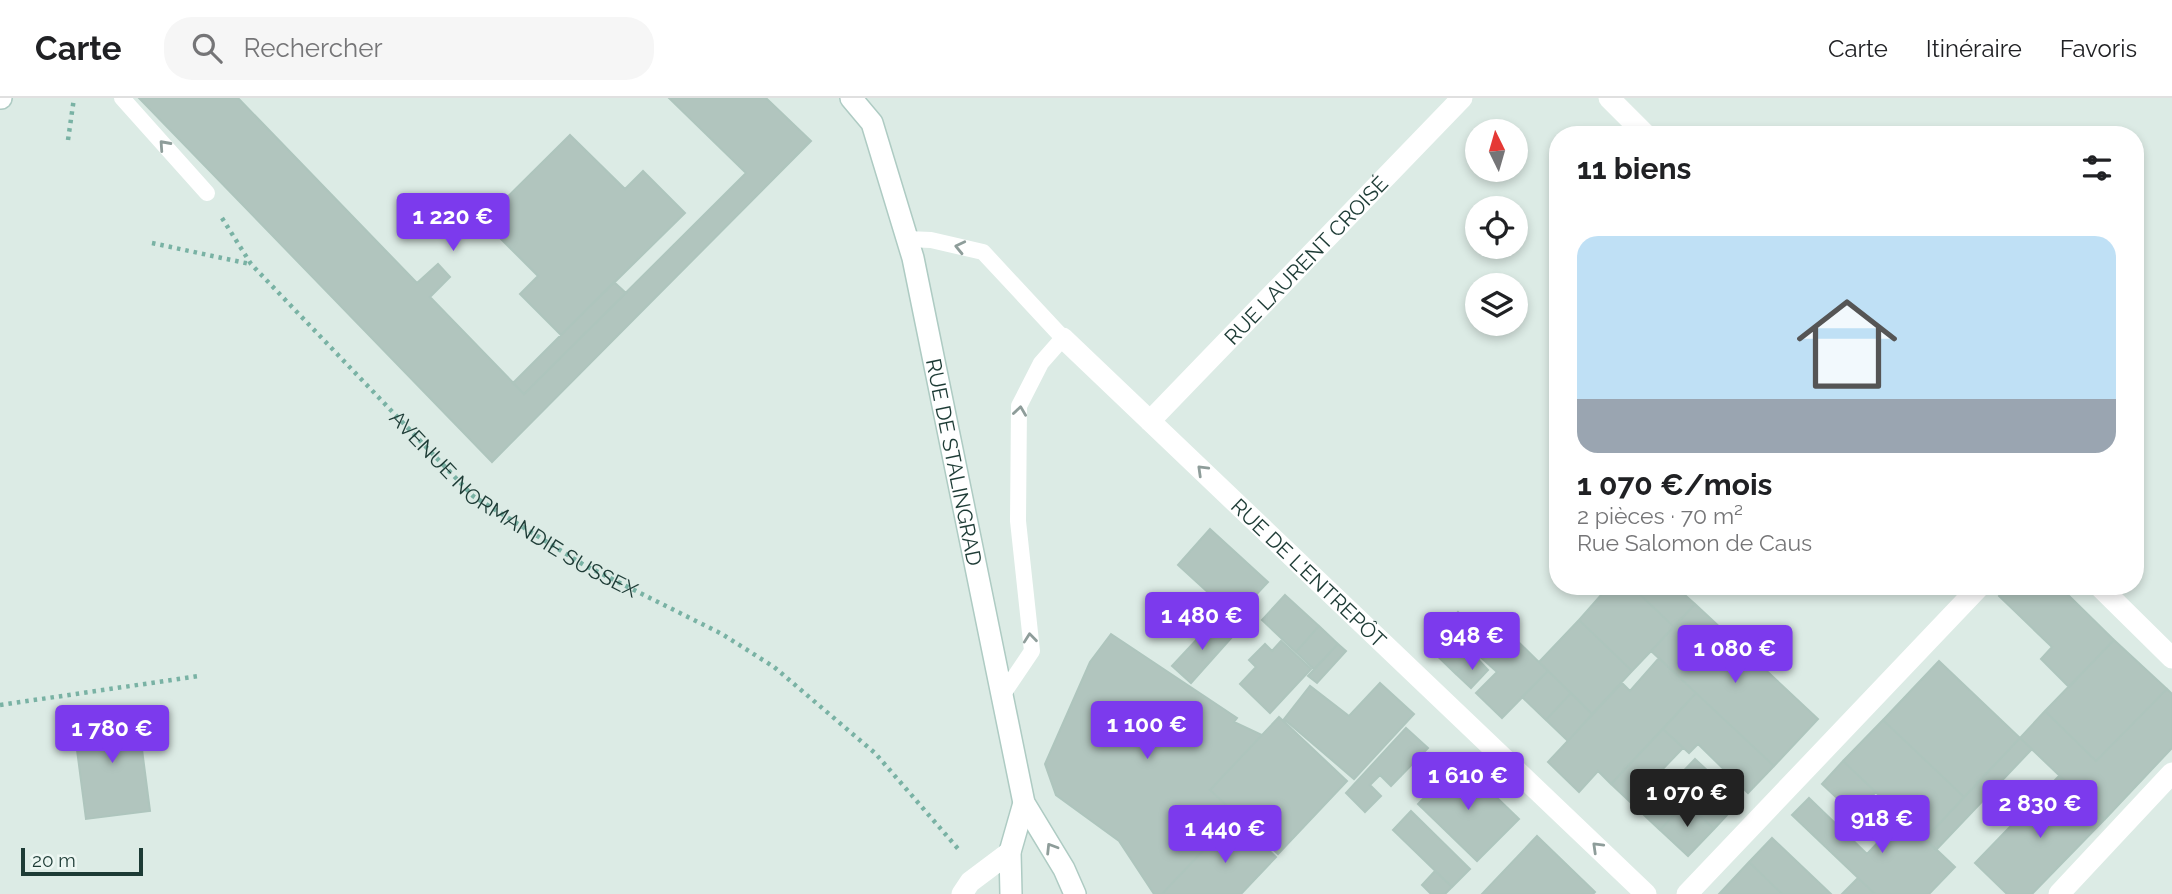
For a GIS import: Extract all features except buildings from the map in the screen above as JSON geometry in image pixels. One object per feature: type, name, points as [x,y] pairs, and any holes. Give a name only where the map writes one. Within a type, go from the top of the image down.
[{"type":"street","name":"RUE DE STALINGRAD","points":[[851,98],[872,122],[907,239],[1024,803]]},
{"type":"street","name":"RUE LAURENT CROISÉ","points":[[1150,421],[1462,98]]},
{"type":"street","points":[[1609,98],[1637,126]]},
{"type":"street","name":"RUE DE L'ENTREPÔT","points":[[1063,338],[1646,894]]},
{"type":"street","points":[[1687,894],[1971,595]]},
{"type":"street","points":[[2108,595],[2172,658]]},
{"type":"street","points":[[2059,894],[2172,773]]},
{"type":"street","points":[[1011,894],[1010,852],[1024,803]]},
{"type":"street","points":[[1024,803],[1064,869],[1075,894]]},
{"type":"street","points":[[962,894],[970,883],[1010,852]]},
{"type":"lane","points":[[122,98],[207,193]]},
{"type":"lane","points":[[907,239],[931,240],[983,252],[1063,338],[1041,363],[1018,406],[1018,522],[1032,651],[1001,696]]},
{"type":"path","points":[[68,140],[74,98]]},
{"type":"path","name":"AVENUE NORMANDIE SUSSEX","points":[[207,193],[251,264],[473,496],[584,565],[722,634],[774,667],[875,753],[959,849]]},
{"type":"path","points":[[152,243],[251,264]]},
{"type":"path","points":[[0,705],[199,677]]}]
